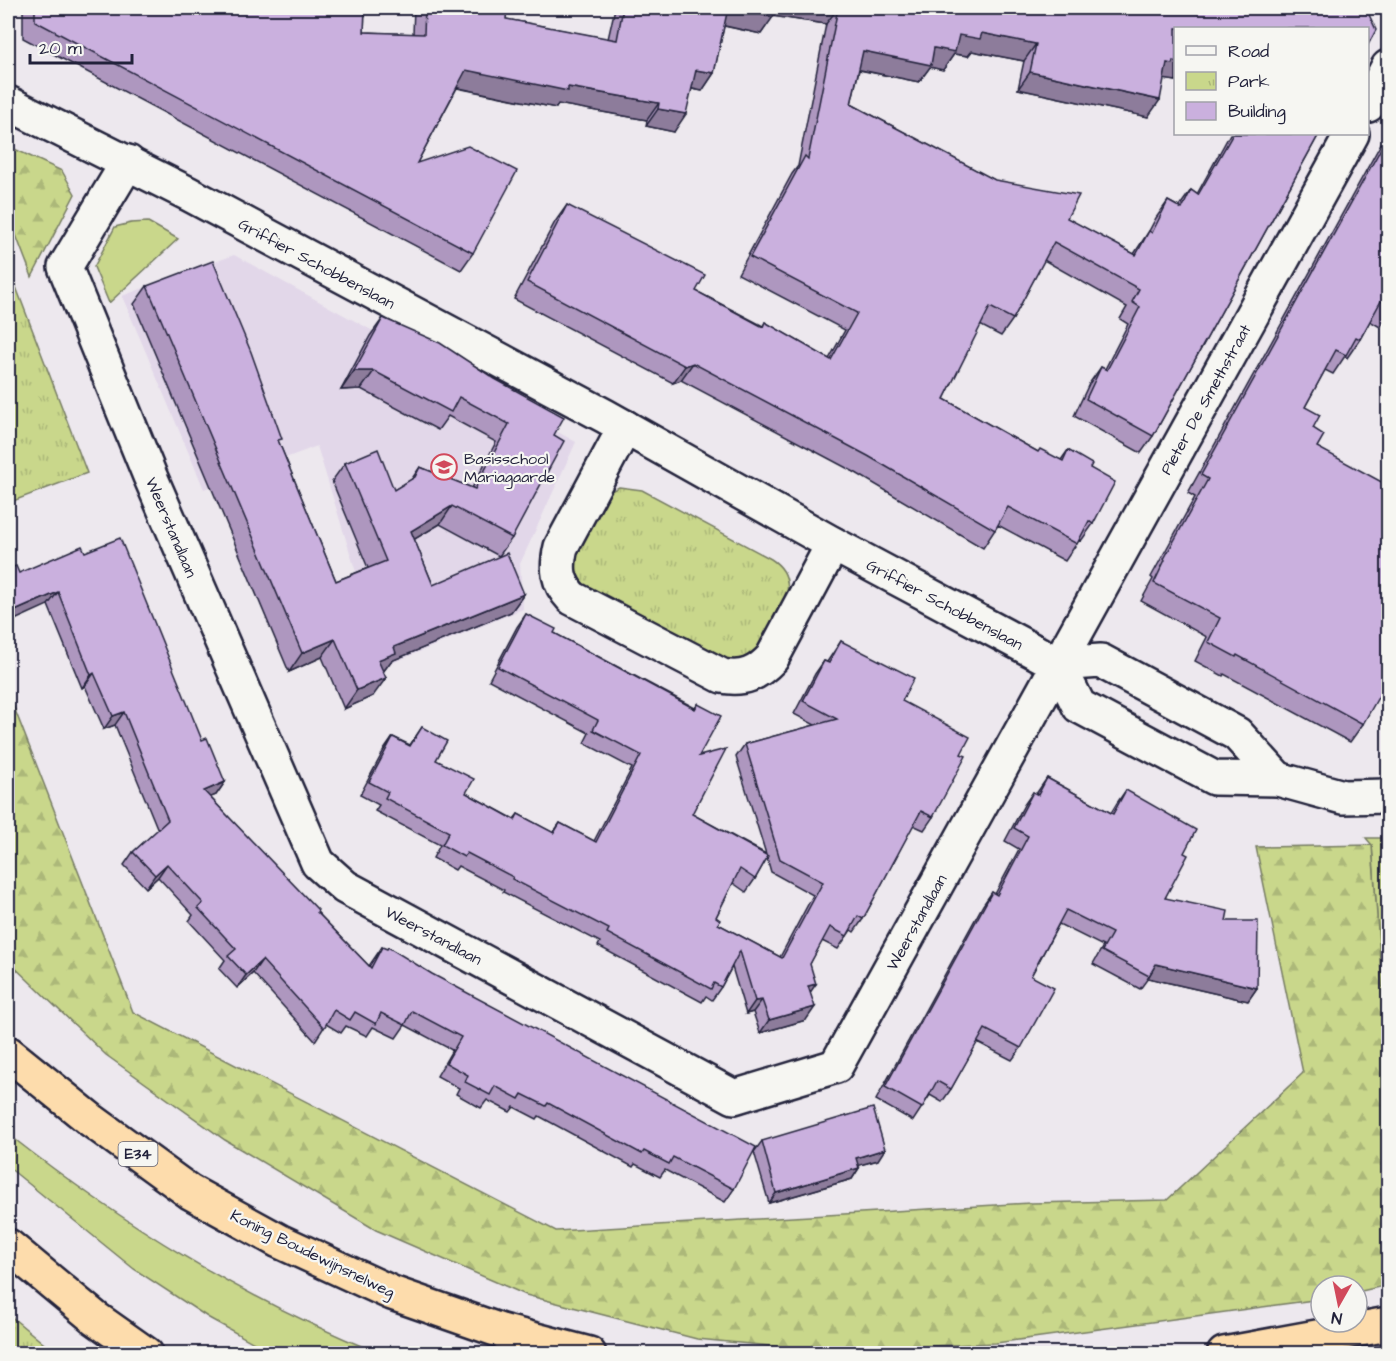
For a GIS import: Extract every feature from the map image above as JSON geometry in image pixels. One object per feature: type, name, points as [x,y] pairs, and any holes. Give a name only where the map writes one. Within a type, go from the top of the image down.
[{"type":"highway","name":"Koning Boudewijnsnelweg","points":[[8,1053],[91,1120],[190,1192],[279,1241],[392,1293],[501,1331],[589,1353]]},
{"type":"highway","points":[[8,1246],[95,1318],[146,1353]]},
{"type":"highway","points":[[1224,1353],[1389,1324]]},
{"type":"street","points":[[1369,103],[1389,67]]},
{"type":"street","name":"Griffier Schobbenslaan","points":[[8,103],[128,162],[625,427],[833,543],[1058,664]]},
{"type":"street","name":"Pieter De Smethstraat","points":[[1058,664],[1351,135]]},
{"type":"street","name":"Weerstandlaan","points":[[128,162],[65,267],[150,476],[318,863],[345,887],[734,1097],[836,1066],[1058,664]]},
{"type":"street","points":[[625,427],[561,547],[557,562],[558,576],[562,587],[572,598],[722,676],[737,679],[762,669],[772,658],[833,543]]},
{"type":"street","points":[[1278,779],[1237,734],[1101,662],[1058,664],[1078,706],[1214,778],[1278,779],[1343,797],[1389,796]]},
{"type":"shaded area","name":"Basisschool Mariagaarde","points":[[234,255],[576,442],[520,564],[523,609],[385,666],[317,446],[204,489],[122,296]]},
{"type":"green space","points":[[8,146],[62,171],[75,194],[32,277],[8,214]]},
{"type":"green space","points":[[148,222],[178,239],[109,303],[94,267],[115,227]]},
{"type":"green space","points":[[8,266],[87,473],[8,503]]},
{"type":"green space","points":[[619,487],[642,490],[771,559],[782,569],[787,581],[787,593],[783,606],[777,620],[754,656],[730,663],[586,587],[574,573],[575,548],[607,493]]},
{"type":"green space","points":[[8,692],[133,1012],[556,1231],[1031,1203],[1167,1200],[1303,1073],[1256,847],[1372,845],[1382,987],[1388,987],[1388,1285],[1369,1289],[1369,1274],[1309,1274],[1309,1301],[996,1343],[822,1351],[697,1339],[526,1295],[376,1230],[225,1140],[106,1055],[8,961]]},
{"type":"green space","points":[[1366,838],[1388,838],[1388,987],[1382,987],[1372,845]]},
{"type":"green space","points":[[8,1134],[95,1198],[185,1257],[279,1308],[378,1353],[272,1353],[209,1318],[134,1269],[8,1167]]},
{"type":"green space","points":[[8,1314],[55,1353],[8,1353]]},
{"type":"building","points":[[35,8],[365,8],[364,32],[424,34],[425,8],[507,8],[506,19],[617,40],[623,8],[728,8],[714,73],[696,70],[686,114],[658,109],[659,103],[568,87],[568,91],[466,70],[417,163],[468,146],[517,171],[473,253],[35,21]]},
{"type":"building","points":[[732,8],[775,8],[773,17]]},
{"type":"building","points":[[838,8],[1366,8],[1376,30],[1369,43],[1369,27],[1174,27],[1174,61],[1172,64],[1167,63],[1160,100],[1030,72],[1036,44],[982,33],[980,39],[959,35],[955,52],[934,48],[931,65],[863,51],[851,104],[995,180],[1079,195],[1067,218],[1136,255],[1149,231],[1152,233],[1168,201],[1182,209],[1191,190],[1198,195],[1232,135],[1318,135],[1153,436],[1086,399],[1101,367],[1107,370],[1140,307],[1132,302],[1139,289],[1054,242],[1013,319],[990,307],[944,399],[1038,452],[1040,449],[1063,461],[1068,450],[1092,464],[1090,468],[1115,482],[1093,524],[1089,521],[1077,544],[1008,507],[995,530],[868,456],[693,363],[685,366],[527,282],[567,205],[705,275],[696,291],[763,327],[765,322],[831,360],[857,313],[750,257],[805,156],[808,159]]},
{"type":"building","points":[[1389,134],[1389,306],[1381,301],[1360,339],[1356,337],[1346,355],[1336,350],[1305,407],[1320,415],[1313,428],[1324,435],[1317,447],[1389,486],[1389,678],[1363,724],[1237,655],[1236,657],[1208,642],[1220,618],[1154,583],[1164,559],[1208,479],[1201,475]]},
{"type":"building","points":[[213,261],[251,352],[282,439],[278,440],[336,581],[386,561],[345,463],[378,449],[394,490],[415,477],[420,467],[475,489],[509,424],[459,397],[451,412],[374,371],[354,371],[383,318],[440,343],[495,379],[564,417],[554,435],[564,441],[512,538],[452,506],[411,531],[433,585],[507,553],[524,594],[394,647],[396,653],[378,660],[386,678],[357,690],[335,639],[302,653],[147,286]]},
{"type":"building","points":[[120,538],[202,740],[207,738],[225,782],[204,791],[318,910],[317,912],[371,968],[382,947],[387,949],[388,947],[432,974],[756,1147],[734,1189],[673,1157],[669,1164],[644,1151],[642,1154],[548,1103],[546,1106],[522,1094],[519,1099],[495,1086],[490,1095],[465,1082],[468,1075],[446,1063],[461,1037],[412,1011],[405,1025],[381,1013],[376,1024],[355,1012],[350,1020],[334,1010],[324,1028],[262,960],[246,975],[228,956],[236,949],[198,908],[203,903],[167,864],[155,875],[133,852],[168,820],[124,712],[113,716],[94,673],[91,675],[58,592],[8,614],[8,569],[16,566],[19,573],[82,546],[85,552]]},
{"type":"building","points":[[526,614],[556,629],[554,633],[695,709],[698,704],[721,716],[699,756],[726,749],[692,814],[768,856],[755,879],[740,869],[716,917],[720,920],[718,924],[782,958],[823,882],[780,859],[745,744],[837,719],[803,701],[824,661],[829,663],[841,641],[914,678],[902,701],[970,737],[961,754],[966,756],[933,817],[921,811],[863,919],[858,916],[847,936],[830,927],[810,964],[816,984],[808,986],[815,1007],[769,1020],[762,1000],[755,1001],[740,951],[721,987],[714,983],[711,989],[607,933],[609,929],[512,879],[513,877],[467,853],[464,857],[442,845],[449,832],[385,798],[388,792],[369,782],[393,737],[410,746],[422,727],[447,741],[436,760],[474,779],[466,793],[515,820],[518,814],[554,833],[560,823],[596,842],[641,755],[593,730],[598,720],[498,667]]},
{"type":"building","points":[[1047,778],[1113,814],[1126,790],[1196,830],[1184,853],[1188,855],[1165,898],[1228,911],[1226,921],[1258,921],[1257,988],[1156,964],[1149,976],[1102,951],[1112,933],[1066,910],[1031,976],[1054,988],[1021,1048],[985,1029],[951,1089],[937,1081],[922,1108],[885,1087],[992,892],[997,895],[1028,836],[1014,828],[1033,792],[1038,795]]},
{"type":"building","points":[[873,1108],[885,1149],[856,1158],[859,1168],[776,1193],[762,1141]]},
{"type":"place","name":"Basisschool Mariagaarde","points":[[444,467]]}]
